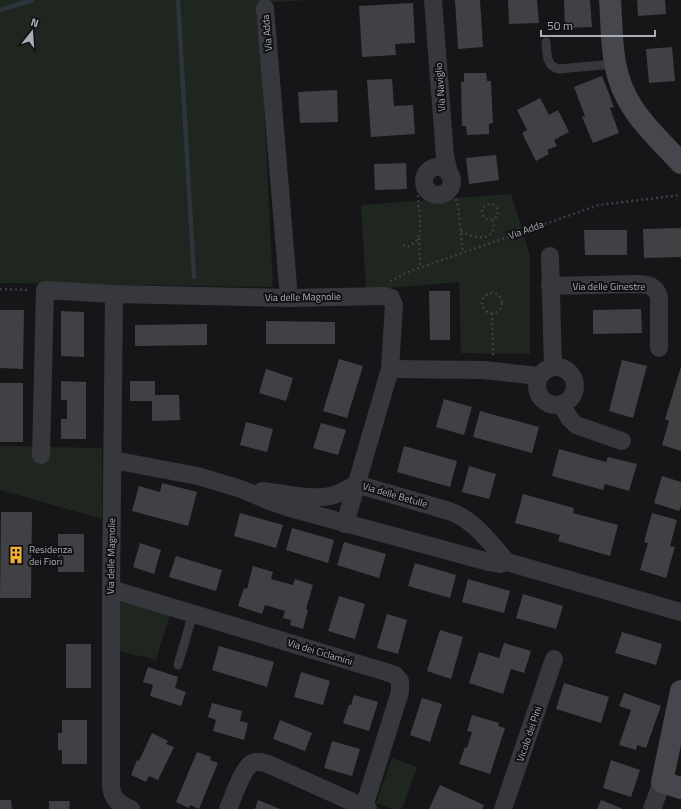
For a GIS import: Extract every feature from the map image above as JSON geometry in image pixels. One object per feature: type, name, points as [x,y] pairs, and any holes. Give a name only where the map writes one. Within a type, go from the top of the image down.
[{"type":"street","name":"Via Naviglio","points":[[433,0],[445,156],[450,179]]},
{"type":"street","points":[[610,0],[615,64],[619,82],[630,103],[652,131],[681,163]]},
{"type":"street","name":"Via Adda","points":[[265,8],[289,298]]},
{"type":"street","points":[[424,182],[426,173],[433,168],[442,168],[450,179]]},
{"type":"street","points":[[390,368],[546,372],[559,367],[565,369],[574,378],[575,391],[567,401],[562,404],[549,403],[540,395],[538,389],[538,382],[546,372],[550,256]]},
{"type":"street","name":"Via delle Ginestre","points":[[550,286],[637,284],[651,286],[657,291],[659,297],[659,348]]},
{"type":"street","points":[[41,454],[44,290]]},
{"type":"street","name":"Via delle Magnolie","points":[[44,290],[114,294],[391,299]]},
{"type":"street","name":"Via delle Magnolie","points":[[114,294],[113,460],[110,589],[111,789],[114,799],[131,809]]},
{"type":"street","points":[[345,524],[390,368],[394,305],[391,299]]},
{"type":"street","points":[[562,404],[570,419],[576,425],[622,441]]},
{"type":"street","name":"Via delle Betulle","points":[[113,460],[182,472],[241,489],[272,502],[345,524],[489,562],[500,564],[508,562],[681,612]]},
{"type":"street","name":"Via delle Betulle","points":[[241,489],[323,497],[334,495],[356,484],[458,514],[472,524],[508,562]]},
{"type":"street","name":"Via dei Ciclamini","points":[[110,589],[386,672],[398,678],[400,681],[400,692],[366,808]]},
{"type":"street","name":"Vicolo dei Pini","points":[[504,809],[554,659]]},
{"type":"street","points":[[652,809],[672,785],[680,701]]},
{"type":"street","points":[[228,809],[246,768],[253,763],[260,762],[268,764],[366,808]]},
{"type":"lane","points":[[546,42],[548,62],[558,69],[615,64]]},
{"type":"lane","points":[[178,665],[193,613]]},
{"type":"path","points":[[450,179],[458,206],[463,253]]},
{"type":"path","points":[[420,268],[418,192],[424,182]]},
{"type":"path","name":"Via Adda","points":[[391,299],[390,281],[420,268],[599,205],[681,194]]},
{"type":"path","points":[[460,231],[474,237],[486,236],[491,233],[494,224],[493,220],[497,216],[497,208],[493,205],[486,205],[482,209],[482,214],[485,219],[493,220]]},
{"type":"path","points":[[403,245],[407,247],[411,246],[419,238]]},
{"type":"path","points":[[0,289],[44,290]]},
{"type":"path","points":[[495,293],[500,297],[502,302],[500,308],[492,313],[486,311],[482,305],[482,302],[483,298],[488,294],[495,293]]},
{"type":"path","points":[[492,313],[493,371]]},
{"type":"shaded area","points":[[0,0],[310,0],[259,3],[273,287],[0,283]]},
{"type":"shaded area","points":[[511,194],[530,255],[530,354],[461,353],[459,282],[366,290],[361,205]]},
{"type":"shaded area","points":[[0,446],[102,448],[102,519],[0,490]]},
{"type":"shaded area","points":[[118,598],[170,614],[156,660],[118,651]]},
{"type":"shaded area","points":[[392,758],[417,767],[402,809],[392,809],[376,803]]},
{"type":"building","points":[[455,0],[480,0],[483,47],[458,49]]},
{"type":"building","points":[[508,0],[537,0],[539,23],[509,24]]},
{"type":"building","points":[[564,0],[590,0],[592,27],[565,28]]},
{"type":"building","points":[[637,0],[665,0],[666,14],[638,16]]},
{"type":"building","points":[[413,3],[415,43],[395,44],[396,55],[362,57],[359,6]]},
{"type":"building","points":[[672,47],[675,81],[649,83],[646,49]]},
{"type":"building","points":[[464,73],[486,73],[487,81],[491,81],[493,123],[489,124],[489,134],[467,135],[466,126],[462,126],[461,82],[464,82]]},
{"type":"building","points":[[602,76],[614,107],[610,108],[619,133],[593,143],[582,117],[585,116],[574,87]]},
{"type":"building","points":[[392,79],[394,106],[413,105],[415,134],[371,137],[367,80]]},
{"type":"building","points":[[337,90],[338,122],[300,123],[298,92]]},
{"type":"building","points":[[540,98],[549,115],[558,110],[569,132],[554,140],[557,146],[547,150],[549,154],[536,161],[522,133],[527,130],[517,110]]},
{"type":"building","points":[[496,155],[499,180],[469,184],[466,158]]},
{"type":"building","points":[[406,163],[407,189],[375,190],[374,164]]},
{"type":"building","points":[[681,228],[681,257],[644,258],[643,229]]},
{"type":"building","points":[[584,230],[627,230],[627,255],[585,255]]},
{"type":"building","points":[[429,291],[450,291],[450,340],[430,340]]},
{"type":"building","points":[[641,309],[642,333],[593,334],[593,310]]},
{"type":"building","points":[[0,310],[24,310],[23,369],[0,368]]},
{"type":"building","points":[[61,311],[84,312],[84,357],[61,356]]},
{"type":"building","points":[[266,321],[335,322],[335,344],[266,344]]},
{"type":"building","points":[[207,324],[207,345],[135,346],[135,325]]},
{"type":"building","points":[[339,359],[363,366],[347,418],[323,411]]},
{"type":"building","points":[[622,360],[647,366],[633,418],[609,411]]},
{"type":"building","points":[[681,367],[681,451],[662,445],[669,421],[665,419]]},
{"type":"building","points":[[266,369],[293,378],[286,401],[259,393]]},
{"type":"building","points":[[61,381],[86,382],[86,439],[61,439],[61,419],[67,419],[67,400],[61,400]]},
{"type":"building","points":[[130,381],[155,381],[155,395],[179,395],[180,420],[152,421],[152,401],[130,401]]},
{"type":"building","points":[[0,383],[23,383],[23,442],[0,442]]},
{"type":"building","points":[[444,399],[472,407],[464,435],[436,427]]},
{"type":"building","points":[[480,411],[539,427],[532,453],[473,437]]},
{"type":"building","points":[[246,422],[273,429],[267,452],[240,445]]},
{"type":"building","points":[[321,423],[346,430],[338,455],[313,448]]},
{"type":"building","points":[[404,446],[457,461],[450,487],[397,472]]},
{"type":"building","points":[[559,449],[606,462],[608,457],[637,464],[629,491],[605,484],[603,490],[552,476]]},
{"type":"building","points":[[469,466],[496,474],[489,499],[462,492]]},
{"type":"building","points":[[662,476],[681,482],[681,506],[679,511],[654,503]]},
{"type":"building","points":[[162,483],[197,492],[188,526],[132,511],[139,486],[160,492]]},
{"type":"building","points":[[523,494],[574,508],[573,513],[618,525],[610,556],[558,541],[560,535],[515,523]]},
{"type":"building","name":"Residenza dei Fiori","points":[[1,512],[32,512],[31,598],[0,598]]},
{"type":"building","points":[[240,513],[283,525],[276,548],[234,536]]},
{"type":"building","points":[[652,513],[677,520],[670,546],[675,547],[666,578],[640,570],[648,543],[644,542]]},
{"type":"building","points":[[292,528],[334,540],[328,563],[286,550]]},
{"type":"building","points":[[58,534],[84,534],[84,572],[58,572]]},
{"type":"building","points":[[344,542],[386,554],[379,578],[337,565]]},
{"type":"building","points":[[140,543],[161,550],[154,574],[133,567]]},
{"type":"building","points":[[176,556],[222,570],[216,591],[169,577]]},
{"type":"building","points":[[415,563],[456,575],[450,598],[408,586]]},
{"type":"building","points":[[253,566],[273,572],[271,579],[293,585],[295,579],[313,585],[306,609],[308,610],[303,629],[290,625],[291,620],[283,618],[285,611],[265,605],[262,614],[238,606],[244,588],[247,589]]},
{"type":"building","points":[[468,579],[510,591],[504,613],[462,602]]},
{"type":"building","points":[[523,594],[563,606],[556,629],[516,618]]},
{"type":"building","points":[[339,596],[365,604],[355,639],[328,631]]},
{"type":"building","points":[[387,614],[407,620],[398,654],[377,648]]},
{"type":"building","points":[[440,630],[463,637],[451,679],[427,671]]},
{"type":"building","points":[[622,632],[662,644],[656,665],[615,653]]},
{"type":"building","points":[[504,643],[531,651],[524,673],[511,669],[503,694],[469,683],[479,652],[499,658]]},
{"type":"building","points":[[66,644],[91,644],[91,688],[66,688]]},
{"type":"building","points":[[219,646],[274,662],[267,687],[212,670]]},
{"type":"building","points":[[148,667],[178,677],[175,688],[186,692],[181,706],[150,696],[153,685],[143,682]]},
{"type":"building","points":[[301,672],[330,681],[323,705],[294,697]]},
{"type":"building","points":[[564,683],[609,697],[601,723],[556,709]]},
{"type":"building","points":[[624,693],[661,706],[646,748],[637,745],[636,750],[619,745],[631,710],[619,706]]},
{"type":"building","points":[[354,695],[378,702],[369,731],[343,723]]},
{"type":"building","points":[[422,698],[442,704],[430,742],[410,735]]},
{"type":"building","points":[[212,703],[242,711],[240,721],[248,723],[244,740],[213,731],[216,720],[208,717]]},
{"type":"building","points":[[472,715],[499,723],[498,726],[505,728],[490,774],[459,764],[465,747],[467,748],[472,732],[467,731]]},
{"type":"building","points":[[62,720],[87,720],[87,764],[62,764],[62,750],[58,750],[58,733],[62,733]]},
{"type":"building","points":[[280,720],[312,733],[305,751],[273,739]]},
{"type":"building","points":[[152,733],[168,741],[166,744],[174,747],[158,780],[149,776],[146,782],[131,775],[137,760],[139,761]]},
{"type":"building","points":[[332,741],[360,749],[352,776],[324,768]]},
{"type":"building","points":[[197,752],[211,757],[210,760],[218,763],[199,809],[190,805],[189,808],[176,802]]},
{"type":"building","points":[[611,760],[640,770],[631,797],[603,788]]},
{"type":"building","points":[[440,785],[484,805],[482,809],[429,809]]},
{"type":"building","points":[[0,800],[11,800],[12,809],[0,809]]},
{"type":"building","points":[[258,800],[280,809],[255,809]]},
{"type":"building","points":[[601,800],[623,809],[597,809]]},
{"type":"building","points":[[49,801],[70,801],[69,809],[49,809]]},
{"type":"waterway","points":[[0,10],[32,0]]},
{"type":"waterway","points":[[178,0],[194,277]]},
{"type":"place","name":"Residenza dei Fiori","points":[[16,555]]}]
